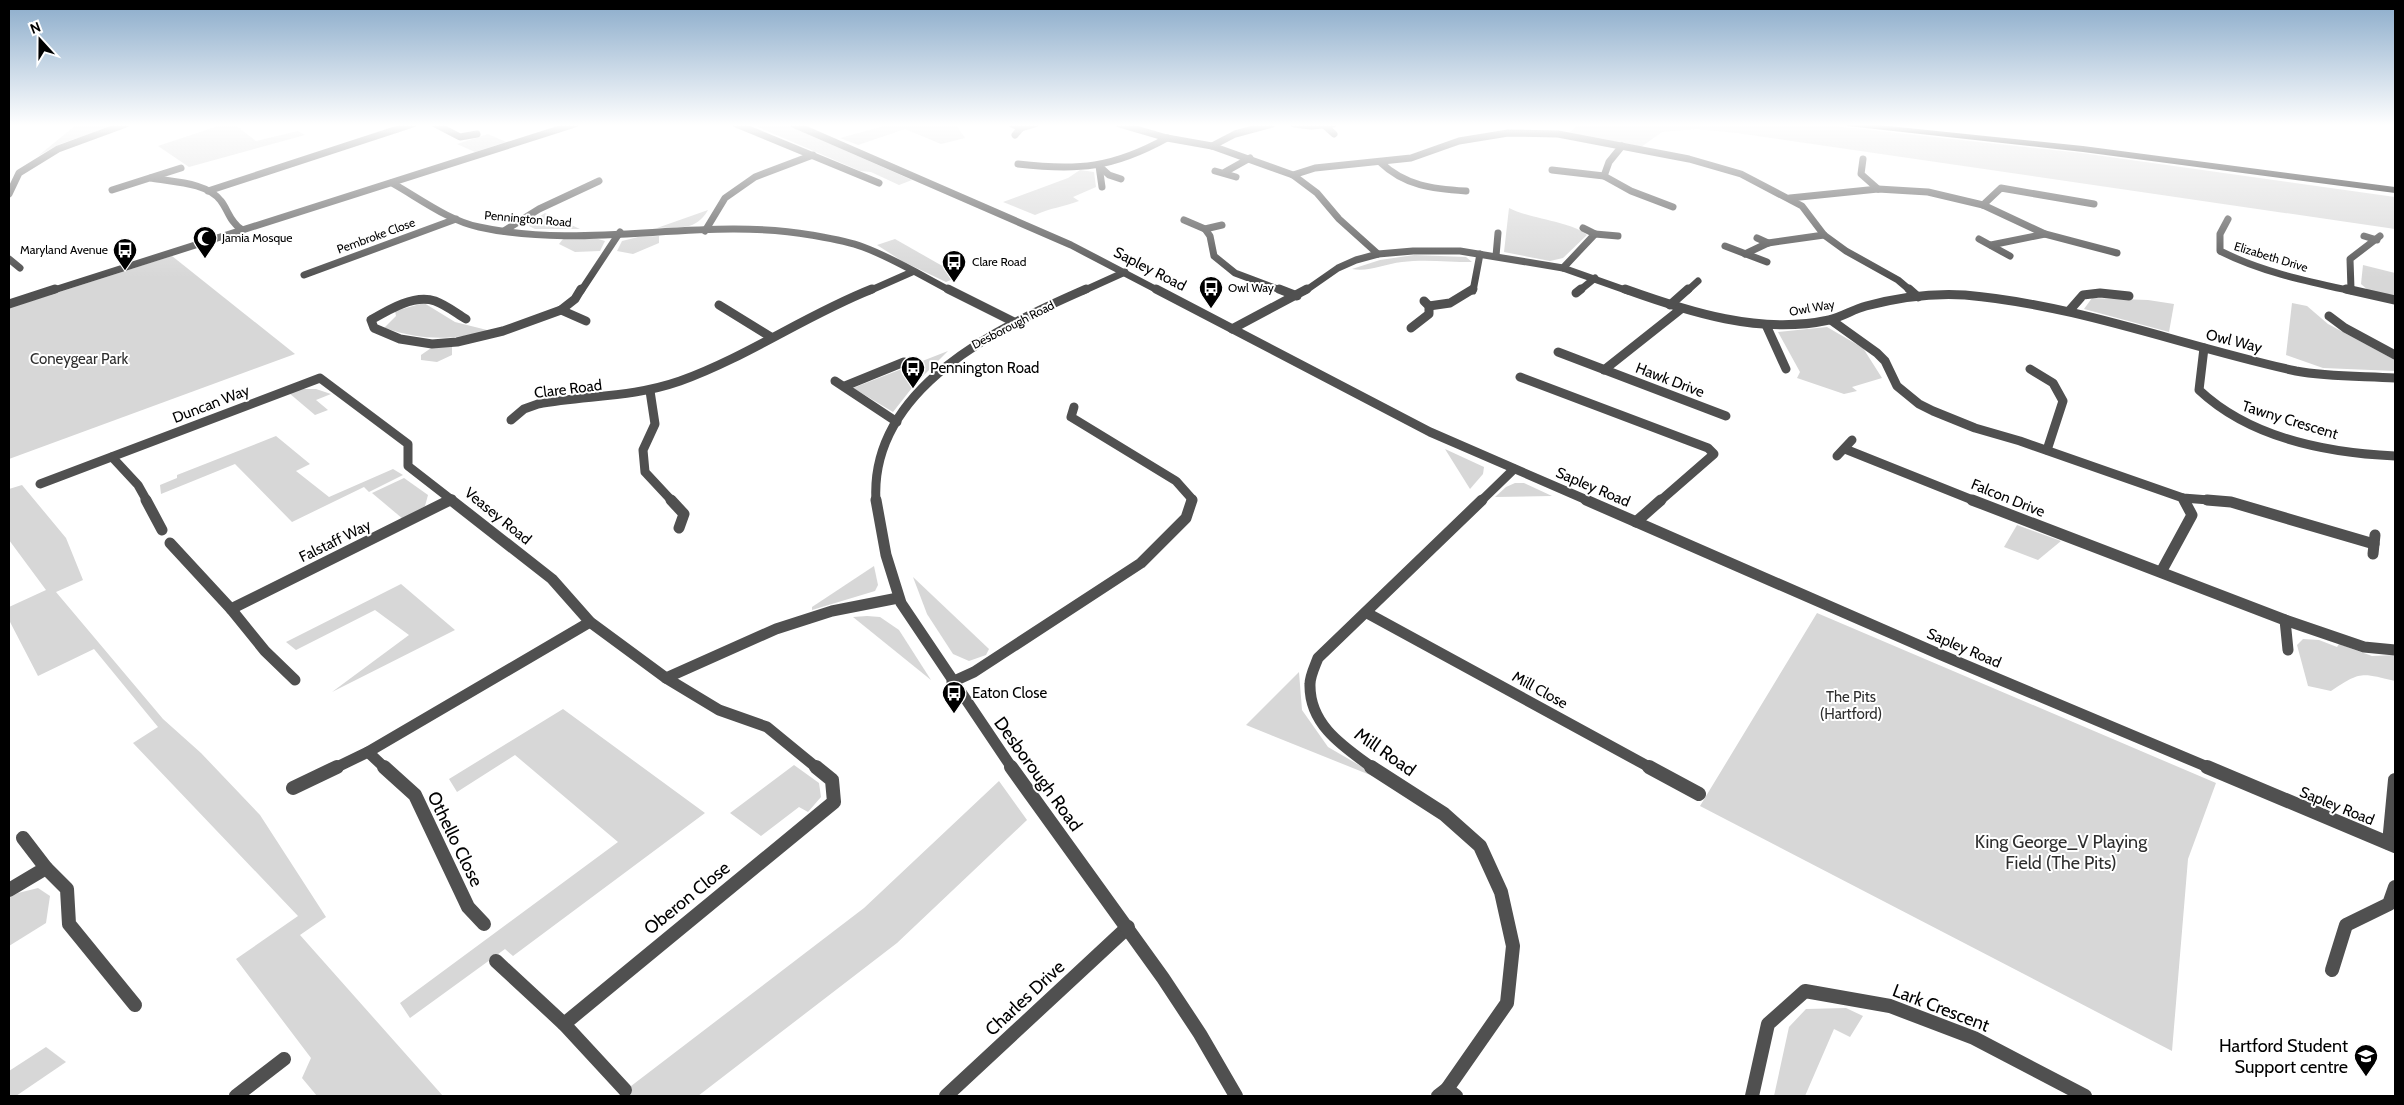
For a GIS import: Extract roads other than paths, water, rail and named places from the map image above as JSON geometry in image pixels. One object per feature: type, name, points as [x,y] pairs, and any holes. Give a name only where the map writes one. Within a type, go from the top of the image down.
[{"type":"highway","points":[[2284,176],[2393,190]]},
{"type":"street","points":[[9,194],[17,176]]},
{"type":"street","points":[[112,190],[158,176]]},
{"type":"street","points":[[208,191],[255,176]]},
{"type":"street","points":[[9,304],[241,229],[415,176]]},
{"type":"street","points":[[705,231],[725,198],[759,176]]},
{"type":"street","points":[[861,176],[879,183]]},
{"type":"street","name":"Sapley Road","points":[[912,176],[1060,240],[1422,428],[1948,658],[2392,845]]},
{"type":"street","points":[[1100,176],[1102,188]]},
{"type":"street","points":[[1111,176],[1121,178]]},
{"type":"street","points":[[1294,176],[1317,193],[1339,219],[1378,254]]},
{"type":"street","points":[[1394,176],[1406,182],[1449,193],[1466,191]]},
{"type":"street","points":[[1595,176],[1604,176],[1631,191],[1673,207]]},
{"type":"street","points":[[1742,176],[1766,185],[1802,206],[1824,235],[1846,251],[1898,280],[1918,297]]},
{"type":"street","points":[[1863,176],[1878,189]]},
{"type":"street","points":[[151,178],[208,191],[219,198],[234,225],[241,229]]},
{"type":"street","points":[[504,231],[539,209],[599,181]]},
{"type":"street","name":"Pennington Road","points":[[392,183],[456,219],[478,227],[504,231],[564,235],[705,231],[810,235],[863,247],[1014,322]]},
{"type":"street","points":[[1983,205],[2001,184],[2094,206],[2094,195]]},
{"type":"street","points":[[1790,198],[1878,189],[1928,192],[1983,205],[2045,234],[2117,254]]},
{"type":"street","name":"Pembroke Close","points":[[304,275],[456,219]]},
{"type":"street","name":"Elizabeth Drive","points":[[2228,219],[2220,234],[2220,251],[2232,259],[2277,272],[2395,300]]},
{"type":"street","points":[[1184,220],[1205,229],[1210,236],[1214,256],[1235,273],[1297,296]]},
{"type":"street","points":[[1205,229],[1222,224]]},
{"type":"street","points":[[1583,228],[1595,234],[1618,236]]},
{"type":"street","points":[[466,319],[432,300],[420,299],[371,320],[374,328],[400,339],[432,344],[457,342],[503,331],[561,310],[575,299],[620,232]]},
{"type":"street","points":[[1496,256],[1498,233]]},
{"type":"street","points":[[1563,268],[1595,234]]},
{"type":"street","points":[[1991,245],[2045,234]]},
{"type":"street","points":[[1745,254],[1768,243],[1824,235]]},
{"type":"street","points":[[2351,289],[2350,258],[2378,238],[2364,236]]},
{"type":"street","points":[[1757,238],[1768,243]]},
{"type":"street","points":[[1979,239],[2010,256]]},
{"type":"street","points":[[2097,247],[2102,240]]},
{"type":"street","points":[[1725,246],[1767,262]]},
{"type":"street","name":"Owl Way","points":[[1232,329],[1297,296],[1338,268],[1378,254],[1413,250],[1480,254],[1563,268],[1681,309],[1718,318],[1766,325],[1794,325],[1831,320],[1864,306],[1918,297],[1962,296],[2021,302],[2069,311],[2204,348],[2298,371],[2395,378]]},
{"type":"street","points":[[1411,328],[1429,314],[1427,303],[1450,303],[1473,291],[1480,254]]},
{"type":"street","points":[[9,259],[20,268]]},
{"type":"street","name":"Clare Road","points":[[512,420],[524,409],[557,402],[606,398],[650,391],[711,370],[771,337],[855,296],[895,281],[912,272]]},
{"type":"street","name":"Desborough Road","points":[[1124,272],[1014,322],[976,343],[952,359],[929,381],[897,422],[883,451],[876,478],[881,534],[898,598],[952,682],[1026,789],[1128,927],[1189,1015],[1236,1096]]},
{"type":"street","points":[[1576,293],[1595,278]]},
{"type":"street","points":[[1670,305],[1698,281]]},
{"type":"street","points":[[2069,311],[2083,295],[2100,293],[2129,296]]},
{"type":"street","points":[[719,305],[771,337]]},
{"type":"street","name":"Hawk Drive","points":[[1604,370],[1681,309]]},
{"type":"street","points":[[561,310],[586,320]]},
{"type":"street","points":[[2329,316],[2395,356]]},
{"type":"street","points":[[1831,320],[1877,353],[1885,361],[1898,386],[1919,404],[1975,428],[2047,450],[2183,498],[2231,502],[2374,544]]},
{"type":"street","points":[[1766,325],[1786,369]]},
{"type":"street","name":"Tawny Crescent","points":[[2204,348],[2199,390],[2208,401],[2226,414],[2258,427],[2312,444],[2367,456],[2395,456]]},
{"type":"street","name":"Hawk Drive","points":[[1558,352],[1726,416]]},
{"type":"street","points":[[845,386],[904,362]]},
{"type":"street","points":[[2030,369],[2053,383],[2063,401],[2047,450]]},
{"type":"street","points":[[1520,377],[1708,448],[1714,454],[1636,522]]},
{"type":"street","name":"Duncan Way","points":[[40,484],[320,378]]},
{"type":"street","name":"Veasey Road","points":[[320,378],[408,444],[408,466],[552,579],[590,622],[666,678],[719,710],[767,727],[832,780],[834,802]]},
{"type":"street","points":[[835,381],[897,422]]},
{"type":"street","points":[[650,391],[655,424],[643,450],[644,472],[684,514],[679,528]]},
{"type":"street","points":[[952,682],[974,672],[1141,563],[1186,518],[1192,499],[1176,482],[1071,418],[1074,407]]},
{"type":"street","name":"Falcon Drive","points":[[1852,440],[1841,453],[2284,620],[2364,647],[2395,650]]},
{"type":"street","points":[[112,457],[138,485],[162,530]]},
{"type":"street","name":"Mill Road","points":[[1447,1094],[1507,1004],[1513,946],[1501,892],[1480,846],[1444,814],[1337,742],[1322,726],[1313,706],[1310,683],[1318,658],[1367,613],[1514,469]]},
{"type":"street","points":[[2160,572],[2192,516],[2183,498]]},
{"type":"street","name":"Falstaff Way","points":[[231,609],[452,499]]},
{"type":"street","points":[[170,543],[231,609],[265,651],[295,680]]},
{"type":"street","points":[[666,678],[776,629],[832,611],[898,598]]},
{"type":"street","name":"Mill Close","points":[[1367,613],[1698,794]]},
{"type":"street","points":[[2284,620],[2288,650]]},
{"type":"street","points":[[293,788],[368,752],[590,622]]},
{"type":"street","name":"Othello Close","points":[[368,752],[415,795],[468,907],[484,924]]},
{"type":"street","points":[[2392,845],[2395,780]]},
{"type":"street","name":"Oberon Close","points":[[564,1024],[834,802]]},
{"type":"street","points":[[23,838],[46,868],[67,890],[69,924],[135,1005]]},
{"type":"street","points":[[9,890],[46,868]]},
{"type":"street","points":[[2332,970],[2346,925],[2389,904],[2395,887]]},
{"type":"street","name":"Charles Drive","points":[[946,1096],[1128,927]]},
{"type":"street","points":[[496,961],[564,1024],[624,1090]]},
{"type":"street","name":"Lark Crescent","points":[[1752,1096],[1768,1024],[1805,991],[1898,1009],[1974,1038],[2086,1096]]},
{"type":"street","points":[[236,1096],[284,1059]]},
{"type":"place","name":"Jamia Mosque","points":[[205,259]]},
{"type":"place","name":"Maryland Avenue","points":[[125,271]]},
{"type":"place","name":"Clare Road","points":[[954,283]]},
{"type":"place","name":"Owl Way","points":[[1211,309]]},
{"type":"place","name":"Pennington Road","points":[[913,389]]},
{"type":"place","name":"Eaton Close","points":[[954,714]]},
{"type":"place","name":"Hartford Student Support centre","points":[[2366,1077]]},
{"type":"park label","name":"Coneygear Park","points":[[79,359]]},
{"type":"park label","name":"The Pits (Hartford)","points":[[1851,706]]},
{"type":"park label","name":"King George_V Playing Field (The Pits)","points":[[2061,852]]}]
